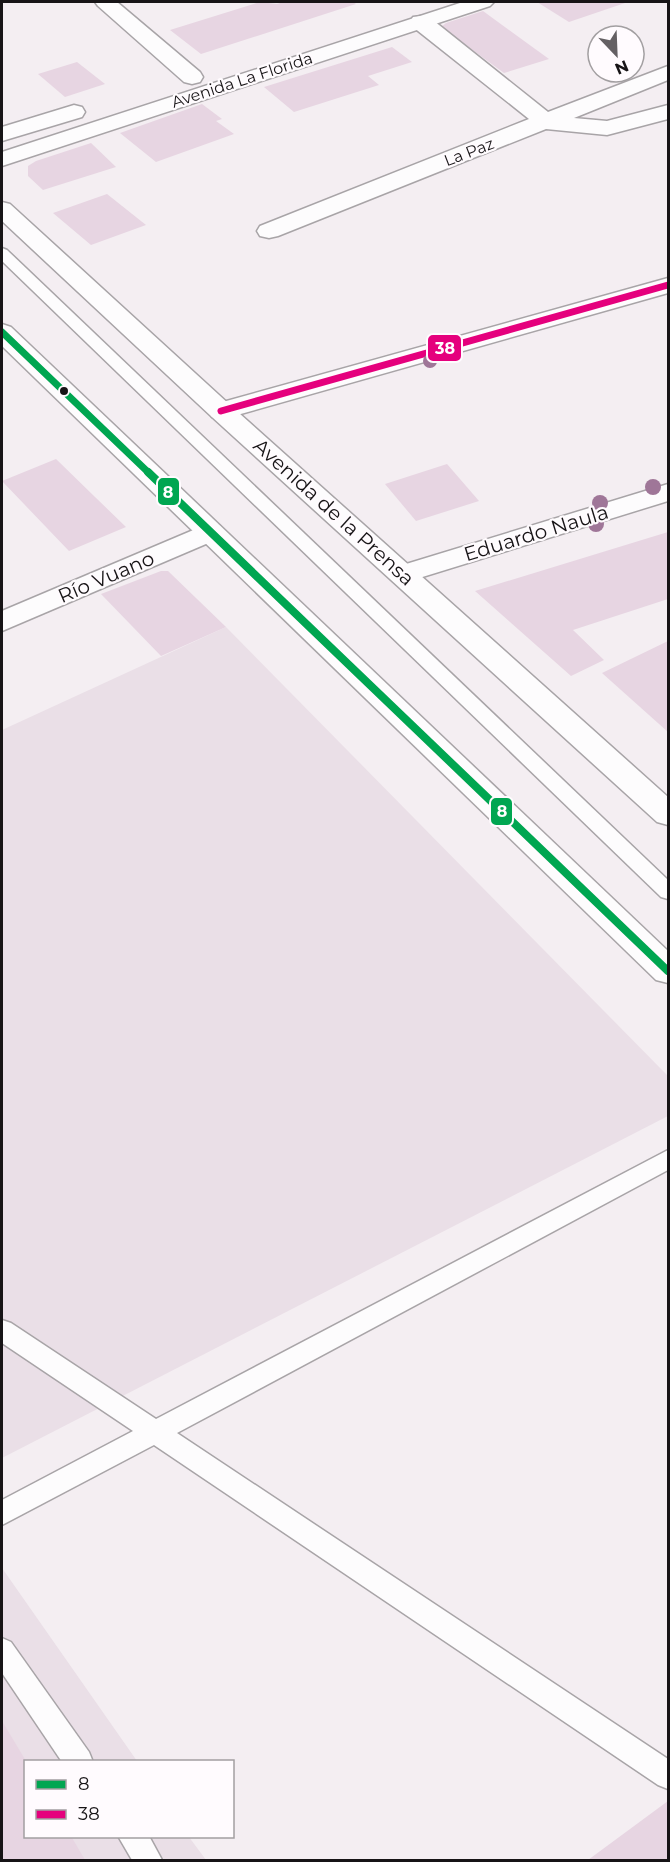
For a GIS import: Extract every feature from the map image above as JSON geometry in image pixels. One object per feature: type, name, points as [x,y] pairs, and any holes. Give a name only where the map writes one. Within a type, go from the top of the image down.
[{"type":"main road","points":[[105,2],[192,77]]},
{"type":"main road","name":"Avenida La Florida","points":[[114,100],[417,10],[483,2]]},
{"type":"main road","points":[[417,10],[547,122],[607,128],[669,112]]},
{"type":"main road","name":"Avenida La Florida","points":[[2,159],[417,10]]},
{"type":"main road","name":"La Paz","points":[[268,231],[669,72]]},
{"type":"main road","points":[[2,134],[91,107]]},
{"type":"main road","name":"Avenida de la Prensa","points":[[2,209],[221,411],[669,814]]},
{"type":"main road","points":[[221,411],[669,285]]},
{"type":"main road","points":[[2,332],[669,971]]},
{"type":"main road","name":"Eduardo Naula","points":[[403,574],[669,492]]},
{"type":"main road","name":"Río Vuano","points":[[2,622],[210,532]]},
{"type":"lane","points":[[2,253],[669,892]]},
{"type":"lane","points":[[2,1514],[669,1159]]},
{"type":"lane","points":[[2,1330],[669,1776]]},
{"type":"lane","points":[[2,1651],[78,1760]]},
{"type":"lane","points":[[133,1838],[148,1860]]},
{"type":"shaded area","points":[[226,627],[668,1076],[668,1116],[2,1458],[2,730]]},
{"type":"shaded area","points":[[2,1568],[136,1760],[24,1760],[24,1838],[190,1838],[206,1860],[2,1860]]},
{"type":"building","points":[[260,2],[277,4],[283,2],[353,2],[356,4],[201,54],[170,30]]},
{"type":"building","points":[[537,2],[628,2],[569,22]]},
{"type":"building","points":[[483,11],[549,59],[504,73],[441,27],[446,23]]},
{"type":"building","points":[[392,47],[412,62],[368,76],[379,85],[294,112],[264,87]]},
{"type":"building","points":[[77,62],[105,84],[65,97],[38,74]]},
{"type":"building","points":[[202,104],[222,119],[216,121],[234,134],[156,162],[120,133]]},
{"type":"building","points":[[91,143],[116,167],[43,190],[28,176],[28,166],[36,161]]},
{"type":"building","points":[[107,194],[146,225],[91,245],[53,213]]},
{"type":"building","points":[[56,459],[126,527],[69,551],[2,481]]},
{"type":"building","points":[[447,464],[479,501],[416,521],[385,484]]},
{"type":"building","points":[[668,532],[668,599],[573,630],[604,660],[571,676],[475,591]]},
{"type":"building","points":[[161,571],[168,571],[226,627],[161,656],[101,594]]},
{"type":"building","points":[[668,641],[668,732],[602,673]]},
{"type":"building","points":[[2,1721],[25,1760],[24,1838],[72,1838],[85,1860],[2,1860]]},
{"type":"building","points":[[668,1801],[668,1860],[588,1860]]},
{"type":"transit line","name":"38","points":[[221,411],[668,285]]},
{"type":"transit line","name":"8","points":[[2,332],[668,971]]}]
